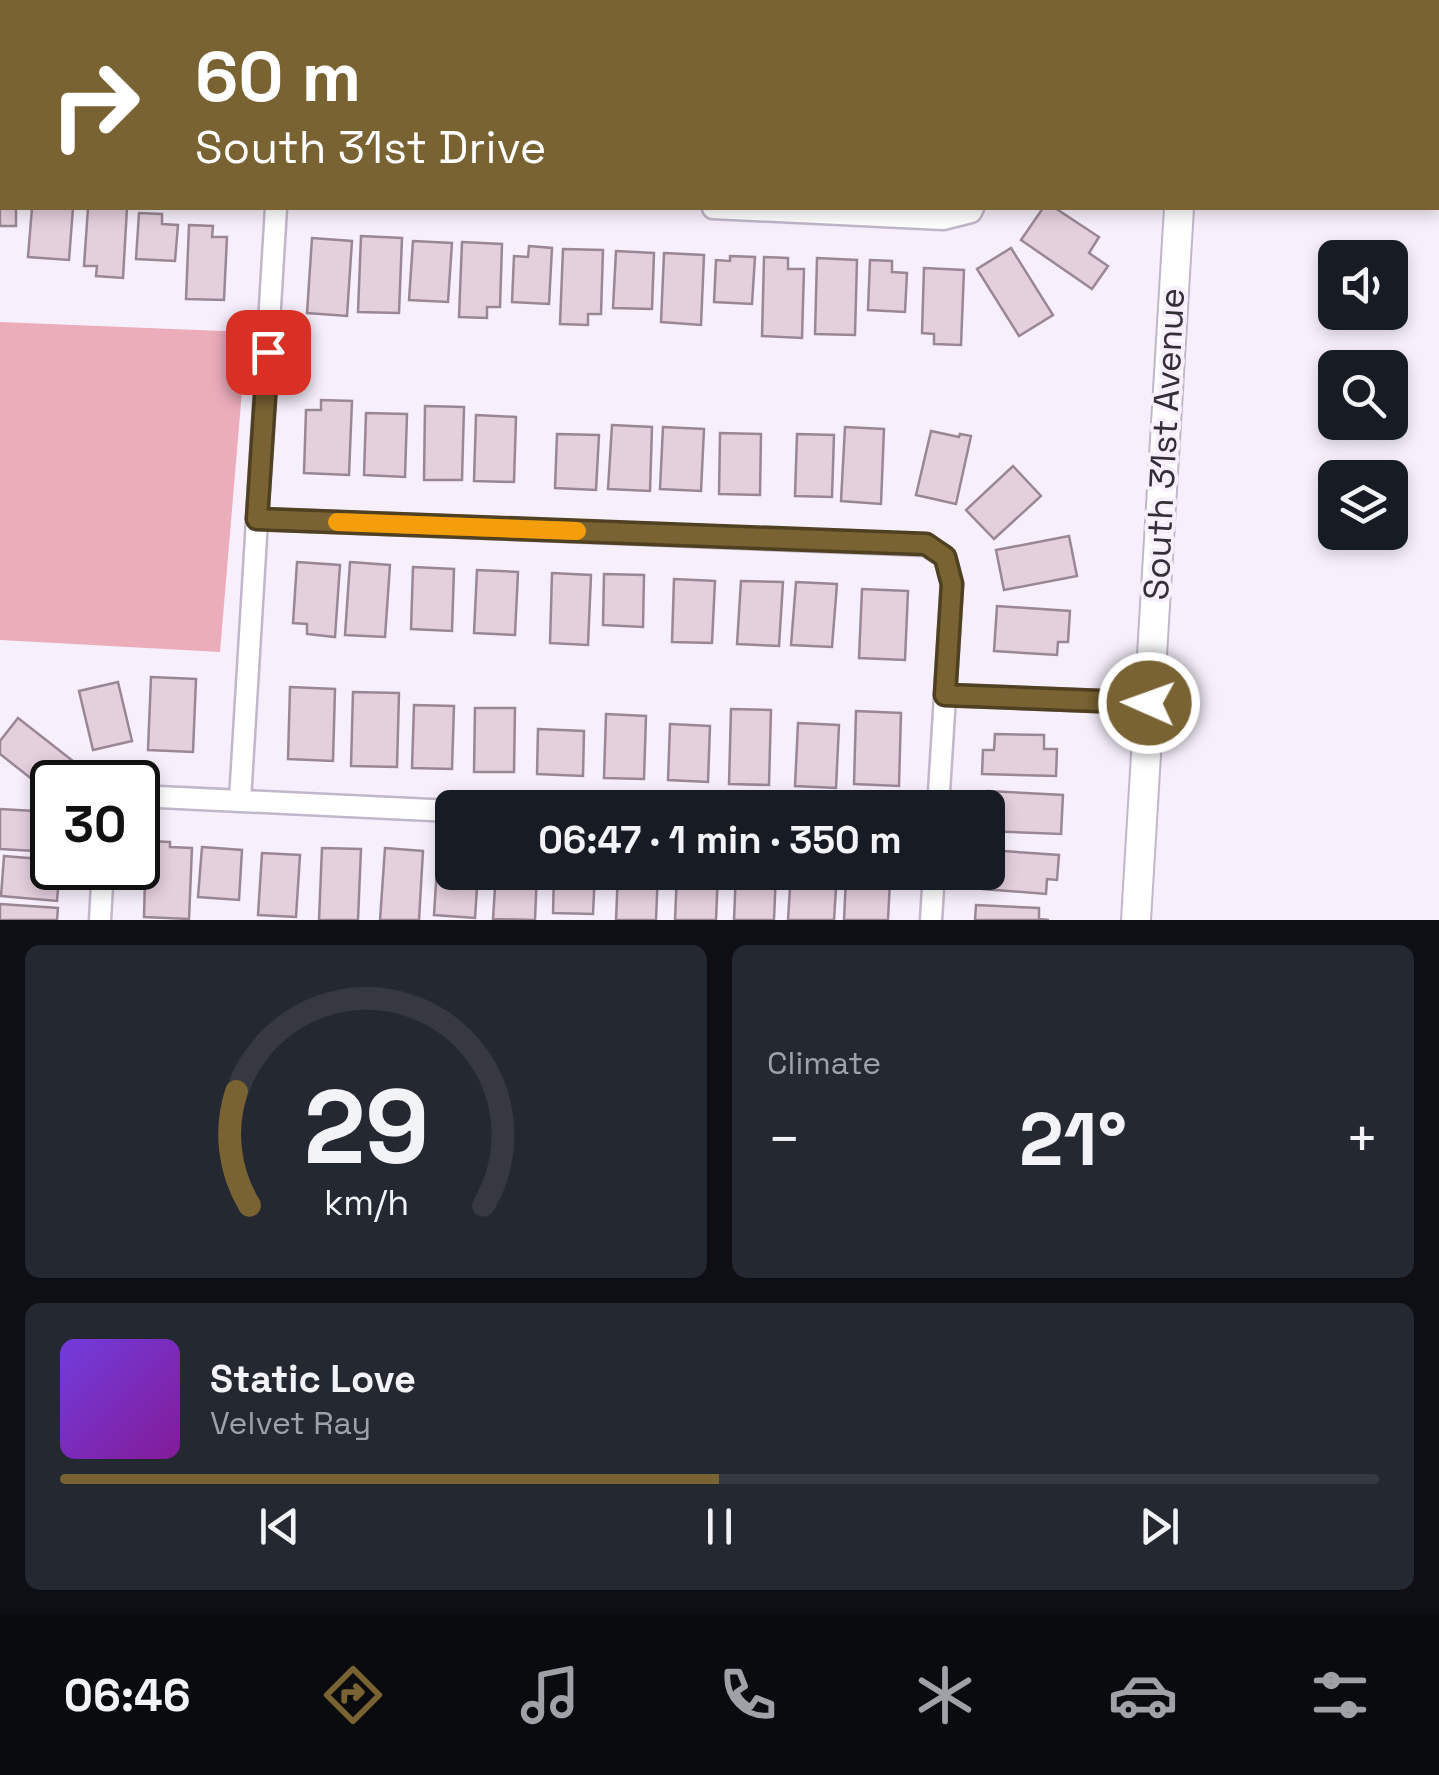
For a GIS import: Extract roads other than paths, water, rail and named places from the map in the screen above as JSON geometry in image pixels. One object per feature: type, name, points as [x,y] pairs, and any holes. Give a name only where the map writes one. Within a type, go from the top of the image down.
[{"type":"street","points":[[240,800],[276,210]]},
{"type":"street","points":[[755,210],[944,219],[972,210]]},
{"type":"street","name":"South 31st Avenue","points":[[1136,920],[1179,210]]},
{"type":"street","points":[[257,519],[926,544],[945,557],[952,584],[939,790]]},
{"type":"street","points":[[945,695],[1149,703]]},
{"type":"street","points":[[160,797],[435,810]]},
{"type":"street","points":[[100,920],[102,890]]},
{"type":"street","points":[[931,920],[933,890]]}]
